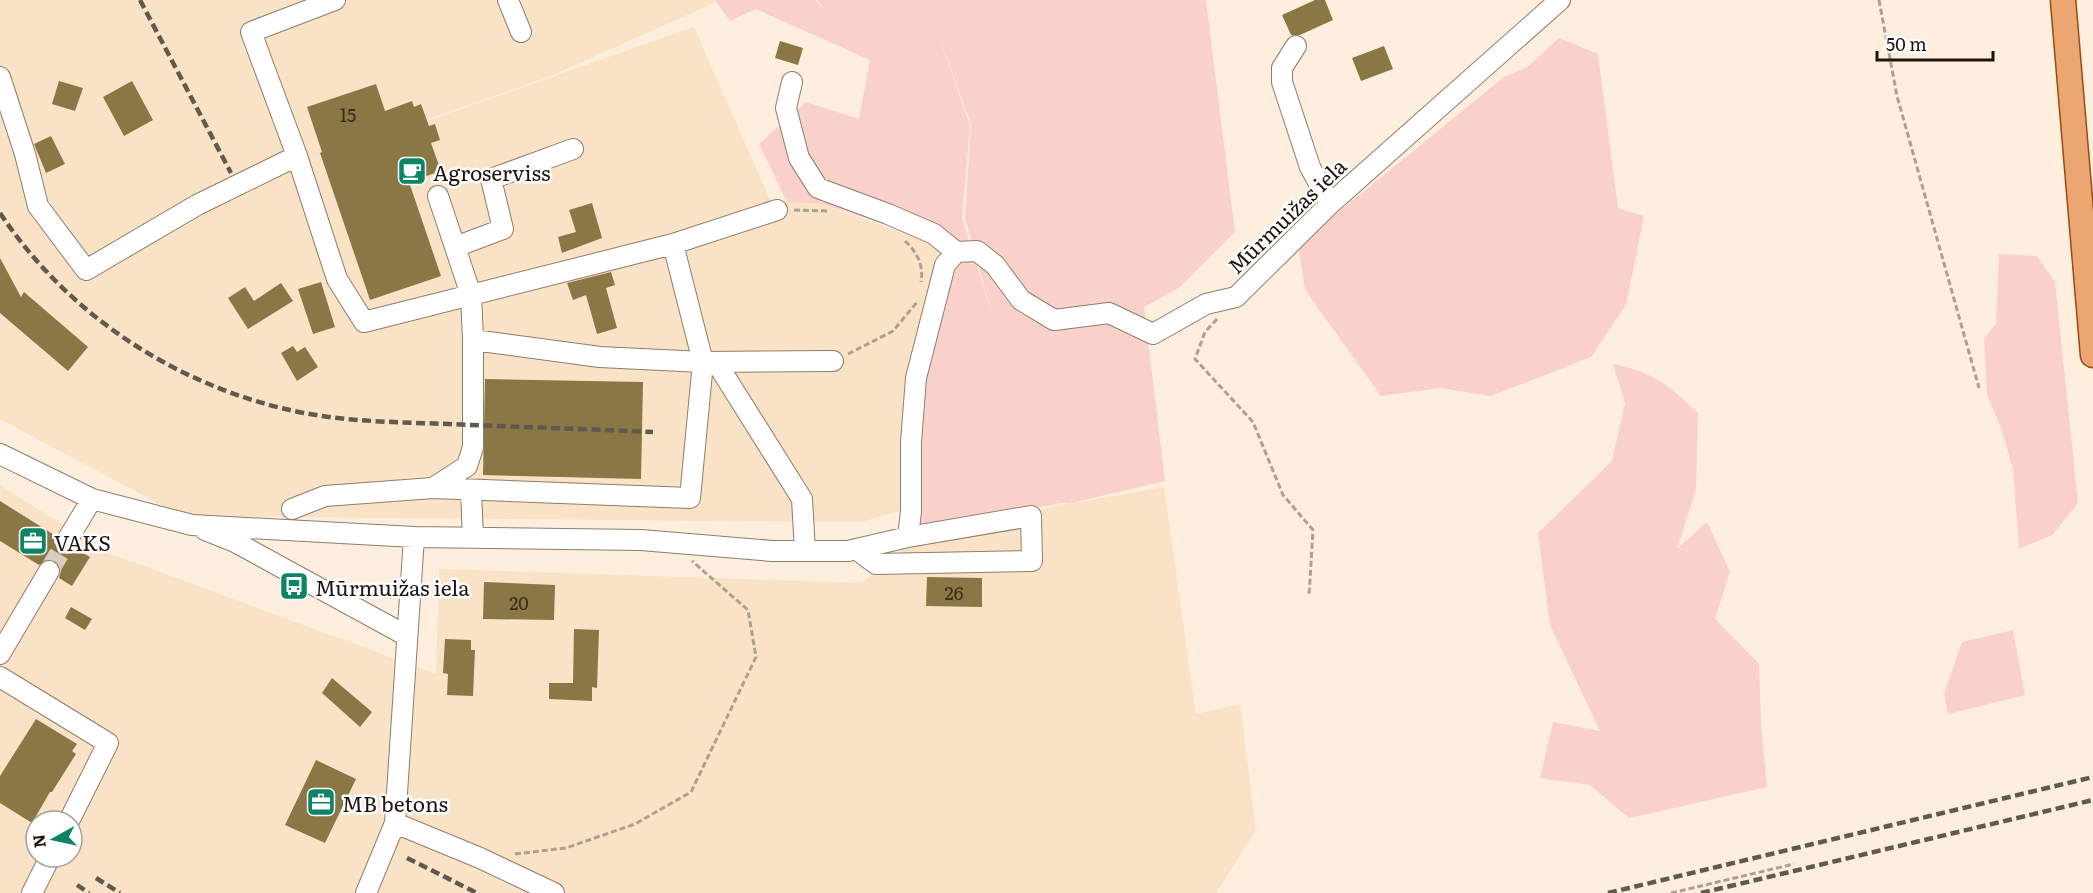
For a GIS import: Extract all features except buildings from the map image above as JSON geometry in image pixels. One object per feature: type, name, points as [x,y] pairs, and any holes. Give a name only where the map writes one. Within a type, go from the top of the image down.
[{"type":"main road","points":[[2064,0],[2093,355]]},
{"type":"street","points":[[335,0],[250,32],[297,156],[337,279],[364,322],[673,244],[777,210]]},
{"type":"street","points":[[508,0],[521,32]]},
{"type":"street","name":"Mūrmuižas iela","points":[[956,252],[977,252],[994,265],[1021,300],[1054,320],[1109,314],[1153,334],[1206,304],[1236,297],[1330,204],[1560,0]]},
{"type":"street","points":[[1296,46],[1282,68],[1282,82],[1310,167],[1330,204]]},
{"type":"street","points":[[0,77],[25,154],[38,206],[86,270],[196,205],[297,156]]},
{"type":"street","points":[[792,82],[786,108],[799,158],[818,188],[934,234],[956,252],[945,265],[916,378],[908,537]]},
{"type":"street","points":[[455,247],[503,230],[491,180],[573,149]]},
{"type":"street","points":[[433,489],[467,466],[473,447],[471,295],[438,196]]},
{"type":"street","points":[[673,244],[709,362],[802,500],[805,551]]},
{"type":"street","points":[[473,340],[600,357],[709,362],[833,361]]},
{"type":"street","points":[[292,509],[325,496],[433,489],[690,498],[709,362]]},
{"type":"street","points":[[0,454],[92,499],[192,525],[235,542],[407,636]]},
{"type":"street","points":[[471,490],[472,538]]},
{"type":"street","points":[[66,543],[92,499]]},
{"type":"street","points":[[192,525],[414,537],[641,540],[772,551],[848,551],[856,549],[908,537],[1031,516],[1032,561],[876,564],[856,549]]},
{"type":"street","points":[[366,893],[395,823],[414,537]]},
{"type":"street","points":[[0,654],[49,571]]},
{"type":"street","points":[[0,677],[108,743],[75,809]]},
{"type":"street","points":[[395,823],[480,858],[554,893]]},
{"type":"street","points":[[32,893],[44,869]]},
{"type":"path","points":[[1879,0],[1897,96],[1979,388]]},
{"type":"path","points":[[777,210],[829,211]]},
{"type":"path","points":[[899,236],[916,251],[922,275],[921,284]]},
{"type":"path","points":[[833,361],[893,331],[918,300],[920,292]]},
{"type":"path","points":[[1236,297],[1205,332],[1195,359],[1253,422],[1283,495],[1313,530],[1309,596]]},
{"type":"path","points":[[512,854],[576,845],[635,824],[691,792],[756,657],[748,610],[671,542]]},
{"type":"path","points":[[1671,893],[1794,864]]},
{"type":"shaded area","points":[[0,0],[715,0],[716,2],[551,76],[85,241],[694,27],[770,200],[822,204],[944,248],[904,383],[900,511],[861,522],[182,516],[0,419]]},
{"type":"shaded area","points":[[715,0],[815,0],[825,11],[817,0],[1206,0],[1235,232],[1180,287],[1144,307],[1165,481],[1067,504],[1067,502],[928,528],[913,528],[917,388],[946,244],[822,204],[787,202],[759,144],[806,102],[859,119],[870,60],[756,9],[730,21]],"holes":[[[934,23],[971,124],[965,218],[992,314],[962,218],[970,125]]]},
{"type":"shaded area","points":[[1559,38],[1598,54],[1618,208],[1644,216],[1626,305],[1591,357],[1491,396],[1441,388],[1381,396],[1305,290],[1298,245],[1504,77],[1526,68]]},
{"type":"shaded area","points":[[1999,254],[2037,256],[2055,282],[2078,503],[2052,535],[2019,549],[2013,469],[2001,428],[1987,395],[1984,339],[1996,324]]},
{"type":"shaded area","points":[[1613,364],[1639,371],[1660,381],[1698,413],[1696,489],[1677,549],[1707,522],[1730,572],[1715,619],[1759,664],[1761,724],[1767,787],[1629,818],[1590,785],[1540,778],[1553,722],[1600,731],[1550,625],[1538,533],[1612,461],[1625,403]]},
{"type":"shaded area","points":[[0,485],[106,552],[436,674],[439,569],[862,583],[927,529],[1164,487],[1196,714],[1240,704],[1256,830],[1216,893],[0,893]]},
{"type":"shaded area","points":[[2013,630],[2025,695],[1948,714],[1944,694],[1962,642]]},
{"type":"tunnel","points":[[49,571],[66,542]]},
{"type":"railway","points":[[140,0],[231,173]]},
{"type":"railway","points":[[0,213],[27,250],[92,314],[167,364],[207,383],[250,399],[313,415],[352,419],[653,432]]},
{"type":"railway","points":[[1608,893],[2093,777]]},
{"type":"railway","points":[[1701,893],[2093,800]]},
{"type":"railway","points":[[407,858],[477,893]]},
{"type":"railway","points":[[96,878],[120,893]]},
{"type":"railway","points":[[77,885],[89,893]]},
{"type":"place","name":"Agroserviss","points":[[412,171]]},
{"type":"place","name":"VAKS","points":[[33,541]]},
{"type":"place","name":"Mūrmuižas iela","points":[[294,586]]},
{"type":"place","name":"MB betons","points":[[321,802]]}]
